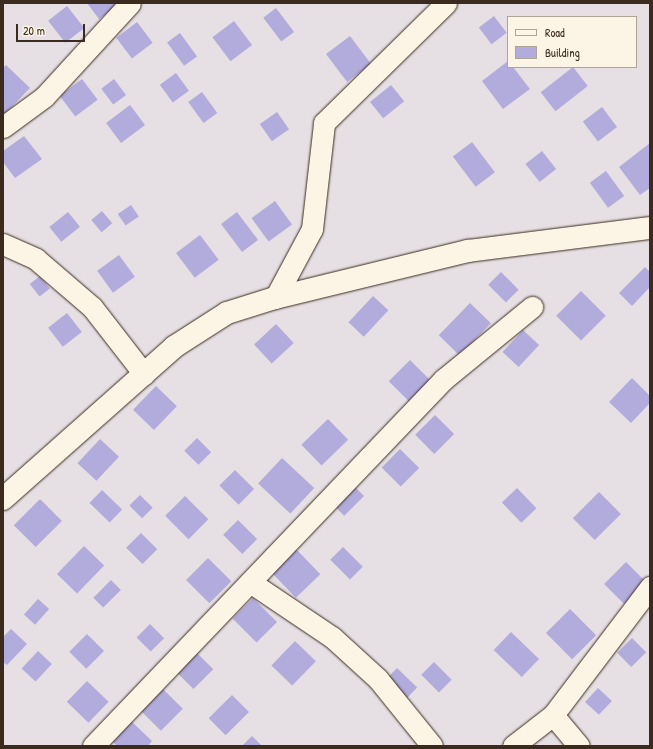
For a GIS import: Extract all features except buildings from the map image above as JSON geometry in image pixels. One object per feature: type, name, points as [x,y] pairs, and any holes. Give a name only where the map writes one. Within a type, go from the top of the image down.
[{"type":"main road","points":[[3,499],[174,347],[227,313],[275,298],[468,251],[650,228]]},
{"type":"street","points":[[3,127],[44,97],[130,3]]},
{"type":"street","points":[[275,298],[312,229],[324,123],[446,3]]},
{"type":"street","points":[[3,244],[36,259],[92,307],[144,374]]},
{"type":"street","points":[[93,746],[444,379],[532,307]]},
{"type":"street","points":[[250,582],[332,637],[378,679],[432,746]]},
{"type":"street","points":[[513,746],[553,715],[650,587]]},
{"type":"street","points":[[553,715],[579,746]]}]
